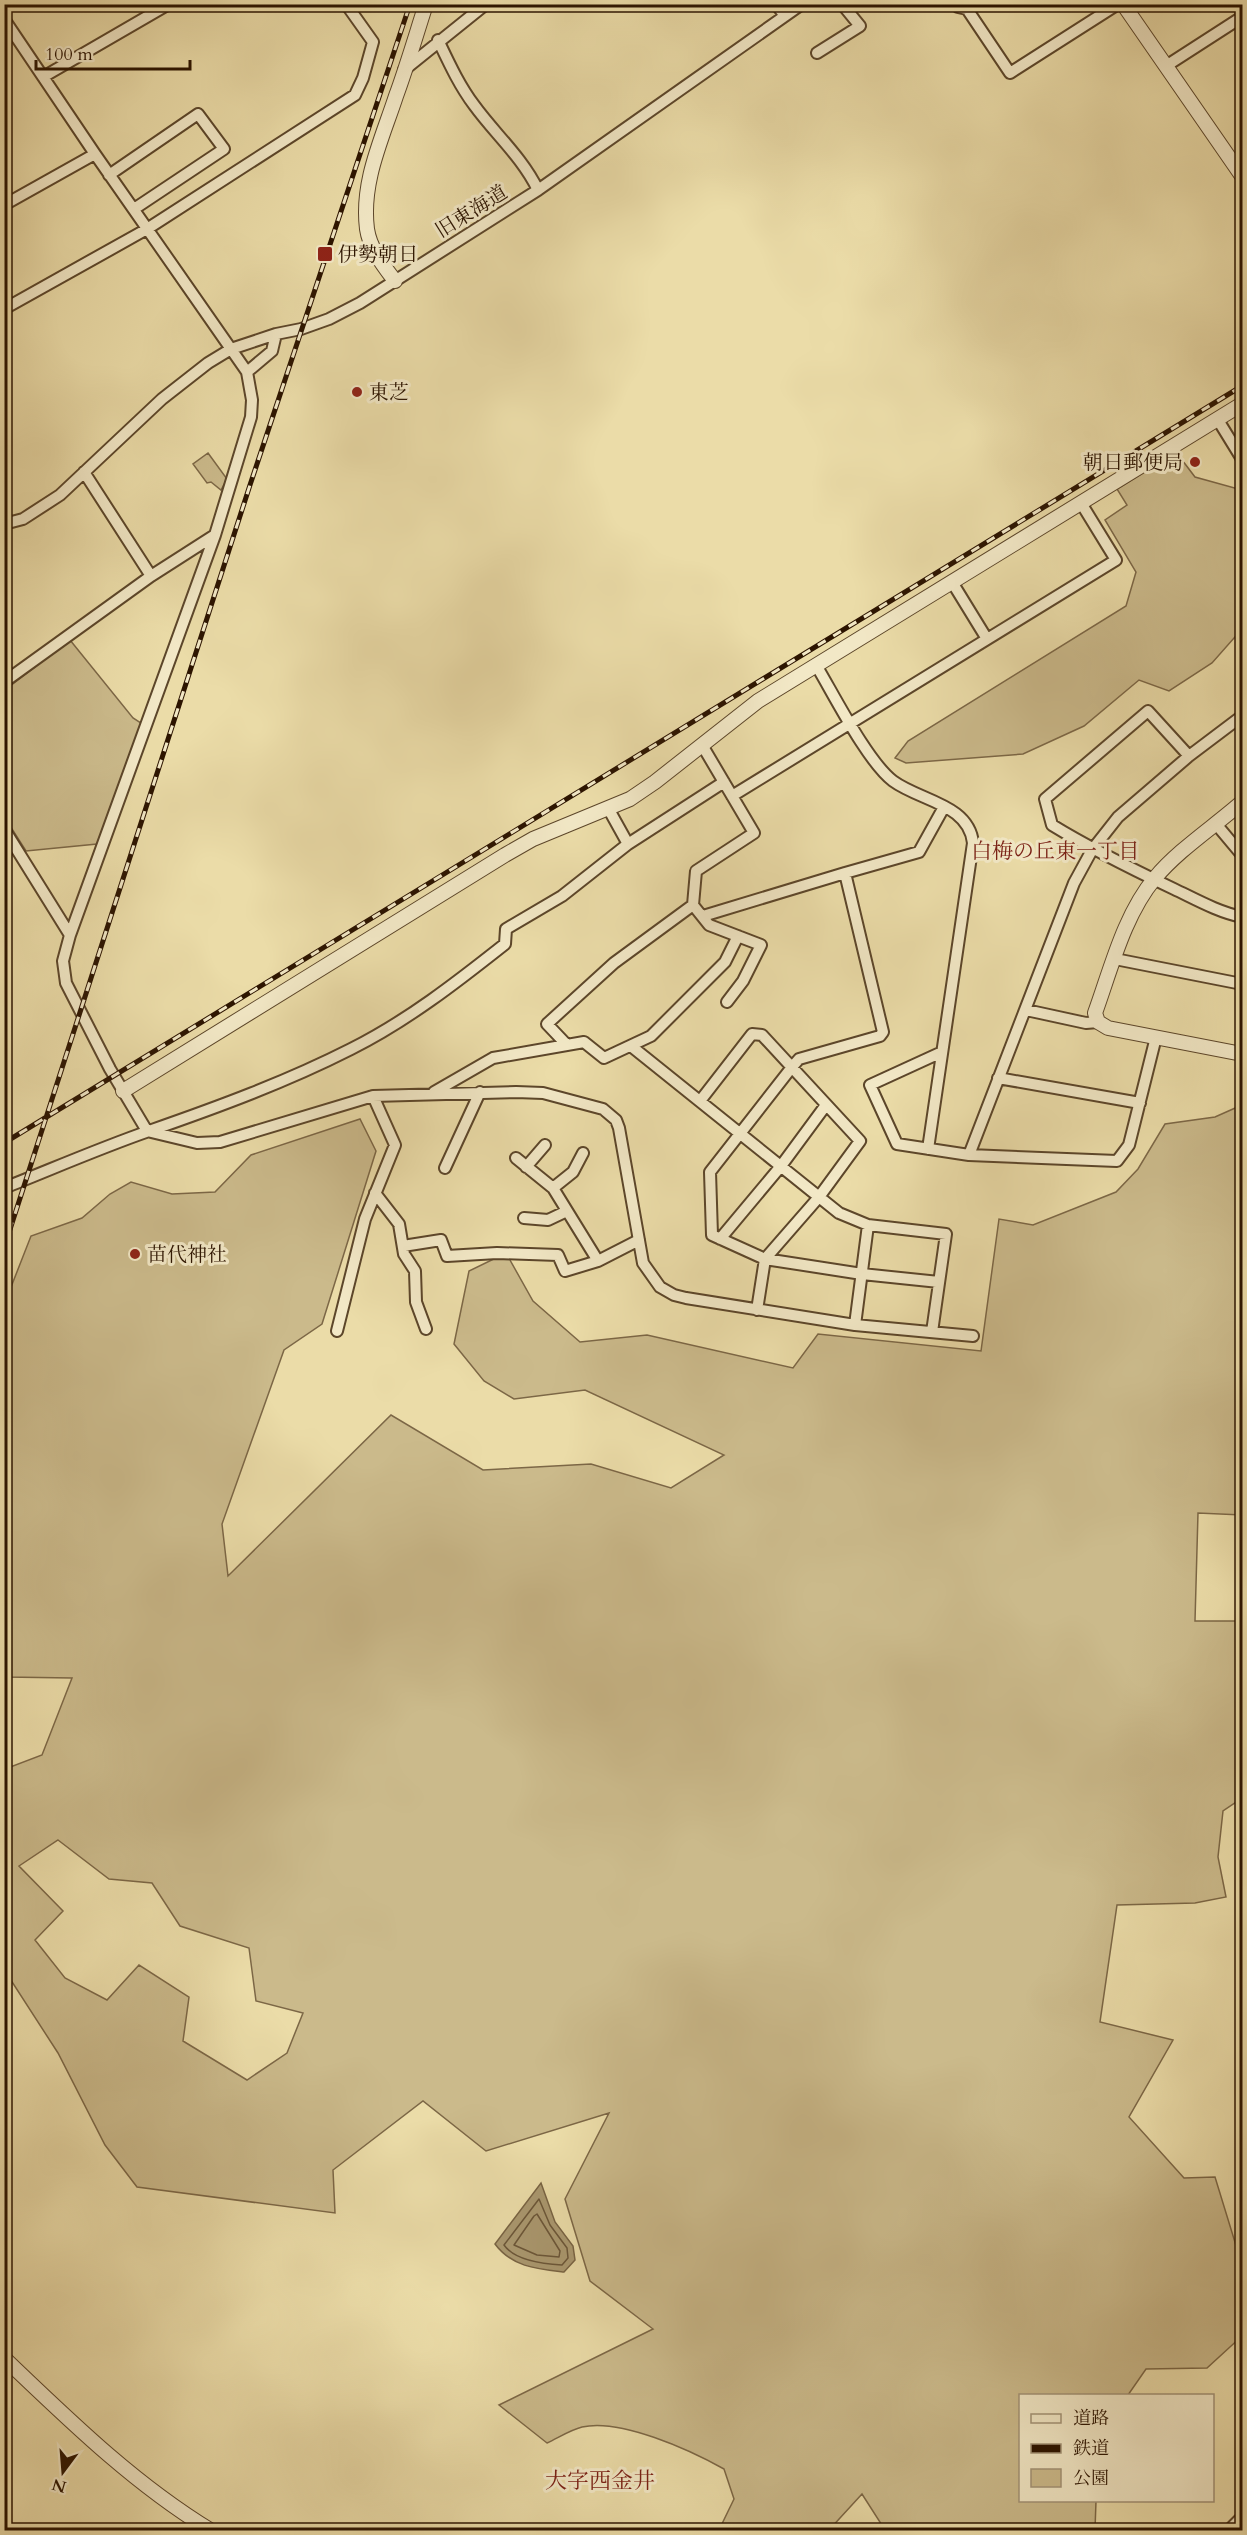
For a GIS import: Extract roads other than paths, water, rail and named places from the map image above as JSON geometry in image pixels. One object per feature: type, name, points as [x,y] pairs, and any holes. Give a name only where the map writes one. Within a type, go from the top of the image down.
[{"type":"street","points":[[43,77],[169,4]]},
{"type":"street","points":[[4,309],[147,229],[355,95],[363,78],[373,42],[346,4]]},
{"type":"street","points":[[394,281],[375,252],[367,229],[368,189],[378,143],[426,4]]},
{"type":"street","points":[[404,70],[438,40],[486,4]]},
{"type":"street","points":[[776,4],[785,16]]},
{"type":"street","name":"旧東海道","points":[[5,523],[23,519],[60,495],[162,399],[208,363],[231,349],[276,334],[301,330],[329,319],[394,281],[538,190],[802,4]]},
{"type":"street","points":[[817,53],[860,26],[842,4]]},
{"type":"street","points":[[957,4],[958,7],[967,9],[1010,73],[1118,4]]},
{"type":"street","points":[[1123,4],[1242,176]]},
{"type":"street","points":[[1166,66],[1242,17]]},
{"type":"street","points":[[4,19],[247,372],[252,400],[251,417],[215,535],[70,935],[63,961],[66,983],[123,1091],[147,1131],[196,1143],[220,1142],[373,1096],[480,1092],[543,1094],[588,1104],[610,1113],[619,1128],[643,1263],[660,1287],[674,1295],[686,1298],[758,1310],[855,1325],[973,1336]]},
{"type":"street","points":[[438,40],[474,105],[530,174],[538,190]]},
{"type":"street","points":[[109,174],[198,114],[224,149],[134,209]]},
{"type":"street","points":[[4,205],[95,154]]},
{"type":"street","points":[[247,372],[272,351],[276,334]]},
{"type":"street","points":[[123,1091],[505,855],[533,839],[630,799],[758,701],[1242,404]]},
{"type":"street","points":[[1218,420],[1242,459]]},
{"type":"street","points":[[84,472],[151,576]]},
{"type":"street","points":[[732,796],[1116,560],[1081,503]]},
{"type":"street","points":[[4,682],[151,576],[215,535]]},
{"type":"street","points":[[952,582],[987,639]]},
{"type":"street","points":[[816,665],[876,763],[891,779],[907,791],[944,807],[966,820],[972,831],[973,843],[928,1149]]},
{"type":"street","points":[[1189,756],[1148,711],[1045,799],[1052,825],[1092,850],[1226,914],[1242,917]]},
{"type":"street","points":[[969,1155],[1074,882],[1092,850],[1118,817],[1189,756],[1242,716]]},
{"type":"street","points":[[702,745],[754,833],[696,871],[693,905],[710,925],[761,945],[743,981],[727,1002]]},
{"type":"street","points":[[4,1188],[287,1079],[371,1037],[418,1010],[506,944],[506,929],[562,896],[628,844],[724,782]]},
{"type":"street","points":[[1098,1022],[1095,1013],[1128,923],[1153,879],[1242,802]]},
{"type":"street","points":[[703,916],[919,852],[944,807]]},
{"type":"street","points":[[608,808],[628,844]]},
{"type":"street","points":[[1216,824],[1242,855]]},
{"type":"street","points":[[4,829],[70,935]]},
{"type":"street","points":[[845,873],[883,1032],[880,1036],[799,1059],[792,1067],[710,1172],[712,1235],[765,1259],[862,1274],[939,1282]]},
{"type":"street","points":[[566,1044],[547,1024],[614,963],[693,905]]},
{"type":"street","points":[[434,1093],[493,1058],[584,1042],[604,1058],[651,1036],[725,962],[738,936]]},
{"type":"street","points":[[1115,959],[1242,984]]},
{"type":"street","points":[[1026,1010],[1086,1023],[1098,1022],[1108,1028],[1242,1054]]},
{"type":"street","points":[[700,1101],[752,1035],[762,1035],[860,1141],[819,1197],[765,1259],[758,1310]]},
{"type":"street","points":[[942,1052],[870,1085],[897,1144],[969,1155],[1117,1161],[1129,1145],[1156,1038]]},
{"type":"street","points":[[631,1046],[838,1213],[868,1225],[946,1234],[932,1332]]},
{"type":"street","points":[[998,1078],[1140,1103]]},
{"type":"street","points":[[446,1168],[480,1092]]},
{"type":"street","points":[[337,1331],[365,1220],[395,1145],[373,1096]]},
{"type":"street","points":[[720,1239],[781,1166],[826,1105]]},
{"type":"street","points":[[526,1167],[545,1145]]},
{"type":"street","points":[[553,1188],[573,1172],[584,1153]]},
{"type":"street","points":[[516,1158],[553,1188],[598,1261]]},
{"type":"street","points":[[375,1193],[399,1224],[404,1254],[415,1272],[416,1302],[426,1329]]},
{"type":"street","points":[[524,1218],[548,1221],[567,1211]]},
{"type":"street","points":[[855,1325],[868,1225]]},
{"type":"street","points":[[934,1233],[938,1227],[953,1229]]},
{"type":"street","points":[[403,1246],[441,1240],[447,1256],[497,1252],[558,1255],[565,1271],[598,1261],[639,1240]]},
{"type":"street","points":[[4,2358],[125,2470],[160,2498],[210,2530]]},
{"type":"street","points":[[1229,2530],[1242,2517]]},
{"type":"water","points":[[541,2183],[555,2222],[573,2246],[575,2260],[564,2272],[526,2266],[509,2258],[495,2244]]},
{"type":"railway","points":[[4,1248],[250,485],[410,4]]},
{"type":"railway","points":[[4,1143],[1242,386]]},
{"type":"place","name":"伊勢朝日","points":[[325,254]]},
{"type":"place","name":"東芝","points":[[357,392]]},
{"type":"place","name":"朝日郵便局","points":[[1195,462]]},
{"type":"place","name":"苗代神社","points":[[135,1254]]},
{"type":"district","name":"白梅の丘東一丁目","points":[[1055,851]]},
{"type":"district","name":"大字西金井","points":[[600,2480]]}]
